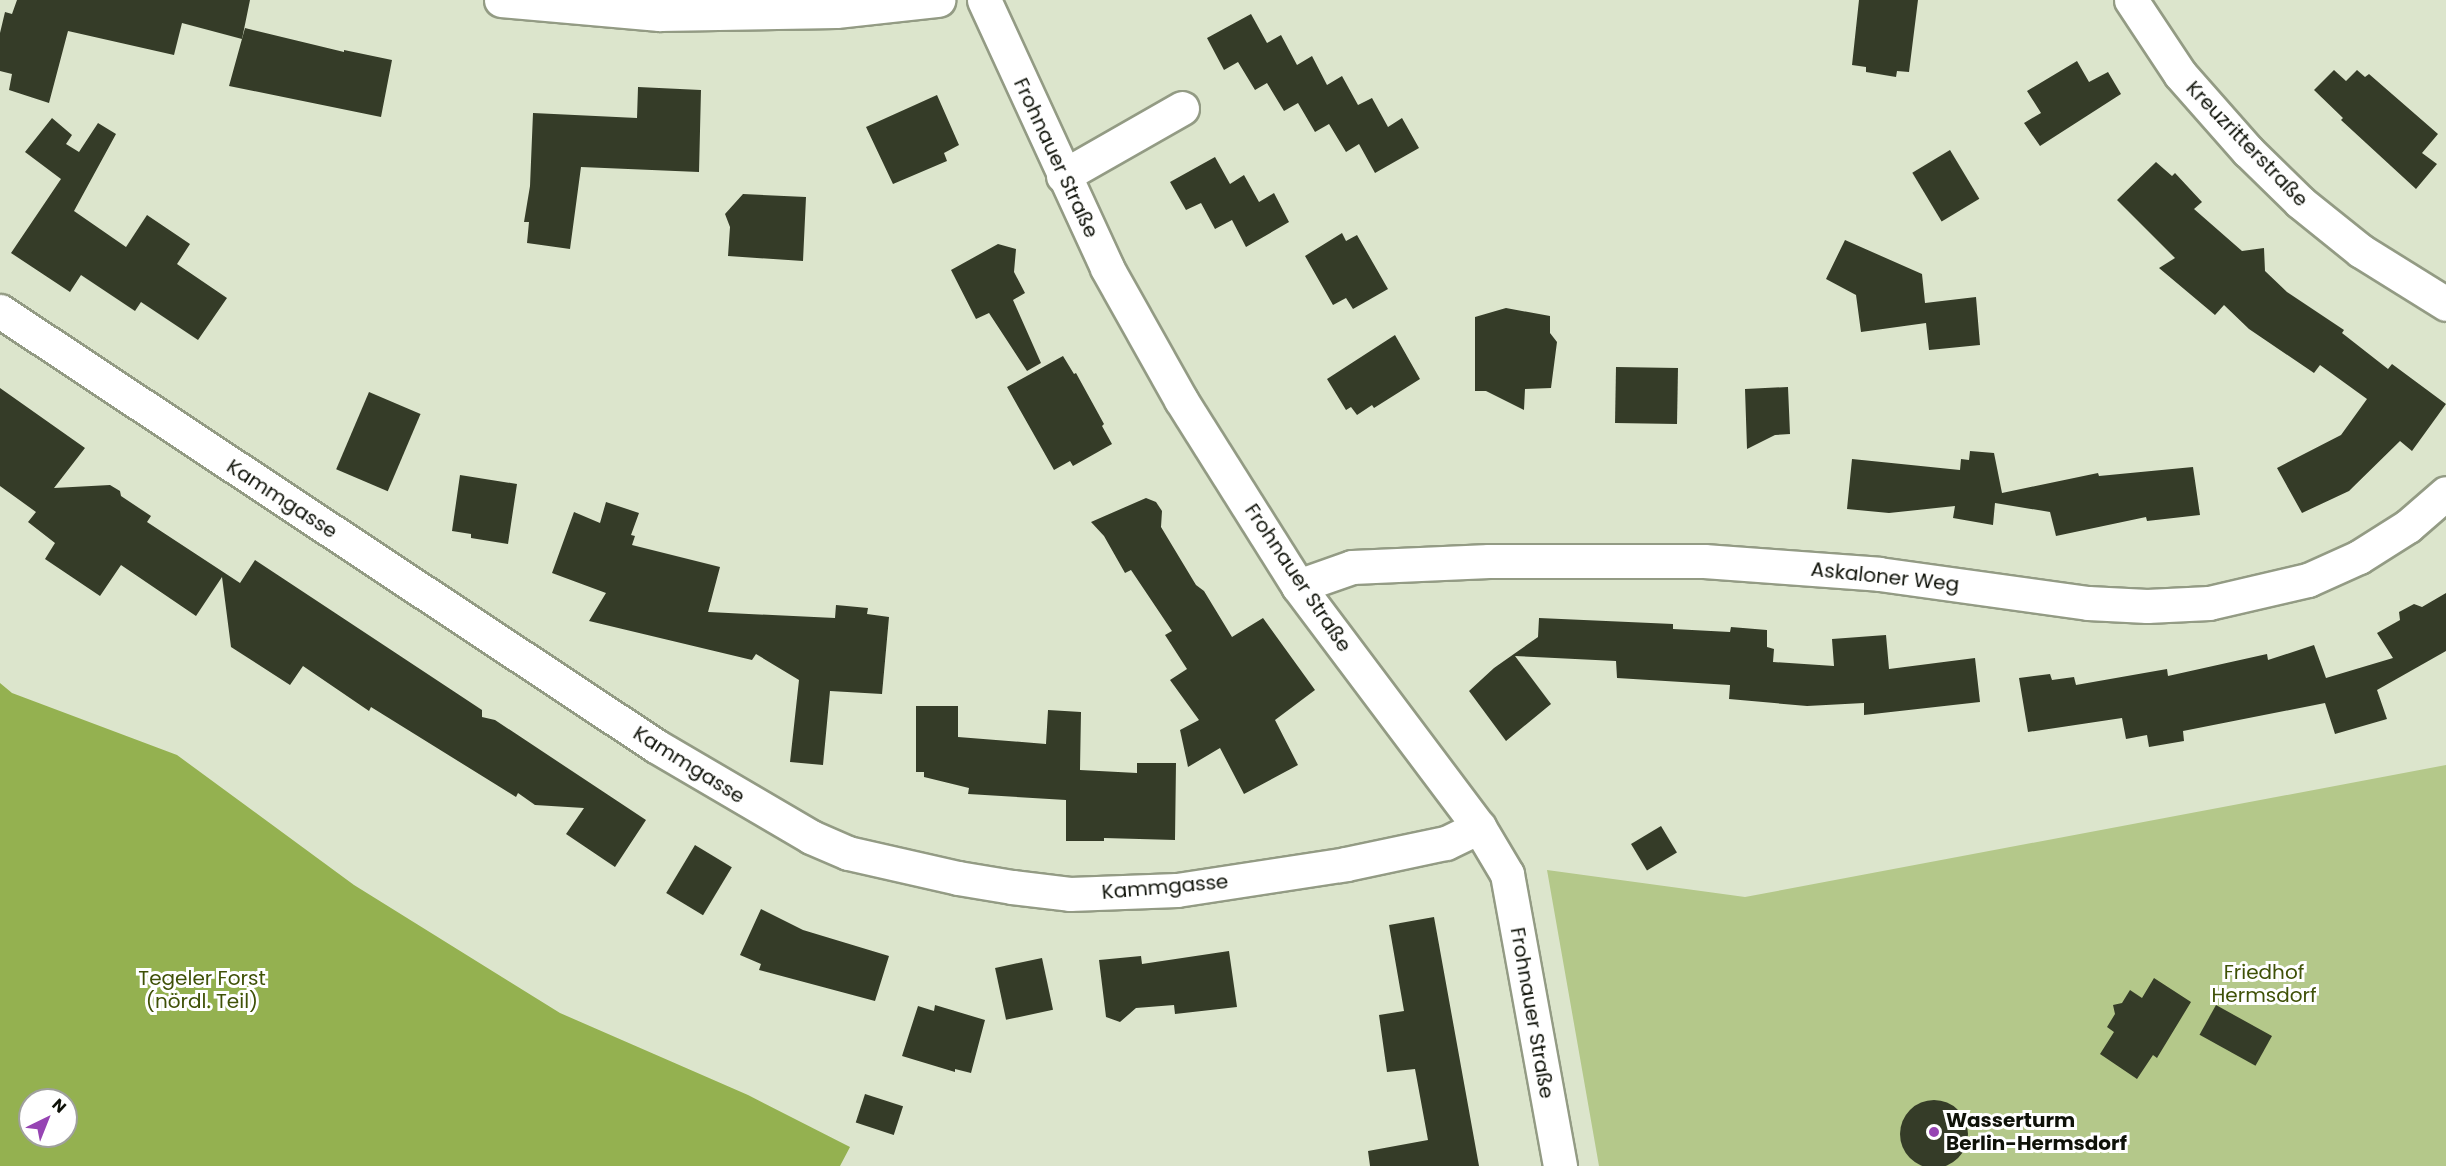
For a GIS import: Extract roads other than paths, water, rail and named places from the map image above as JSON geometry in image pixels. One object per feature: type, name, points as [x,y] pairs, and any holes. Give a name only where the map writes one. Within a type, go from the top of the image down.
[{"type":"street","points":[[501,0],[659,14],[836,11],[938,0]]},
{"type":"street","name":"Frohnauer Straße","points":[[984,0],[1107,268],[1181,400],[1298,586],[1479,827],[1507,874],[1560,1166]]},
{"type":"street","name":"Kreuzritterstraße","points":[[2131,0],[2180,74],[2248,151],[2300,202],[2361,251],[2446,304]]},
{"type":"street","points":[[1063,176],[1182,108]]},
{"type":"street","name":"Kammgasse","points":[[0,311],[656,746],[811,837],[848,853],[958,878],[1070,894],[1177,890],[1346,864],[1446,843],[1479,827]]},
{"type":"street","name":"Askaloner Weg","points":[[1298,586],[1352,567],[1490,561],[1704,561],[1879,574],[2088,603],[2147,606],[2208,603],[2258,594],[2308,580],[2359,557],[2408,526],[2446,493]]},
{"type":"place","name":"Wasserturm Berlin-Hermsdorf","points":[[1934,1132]]},
{"type":"park label","name":"Friedhof Hermsdorf","points":[[2264,984]]},
{"type":"park label","name":"Tegeler Forst (nördl. Teil)","points":[[202,990]]}]
